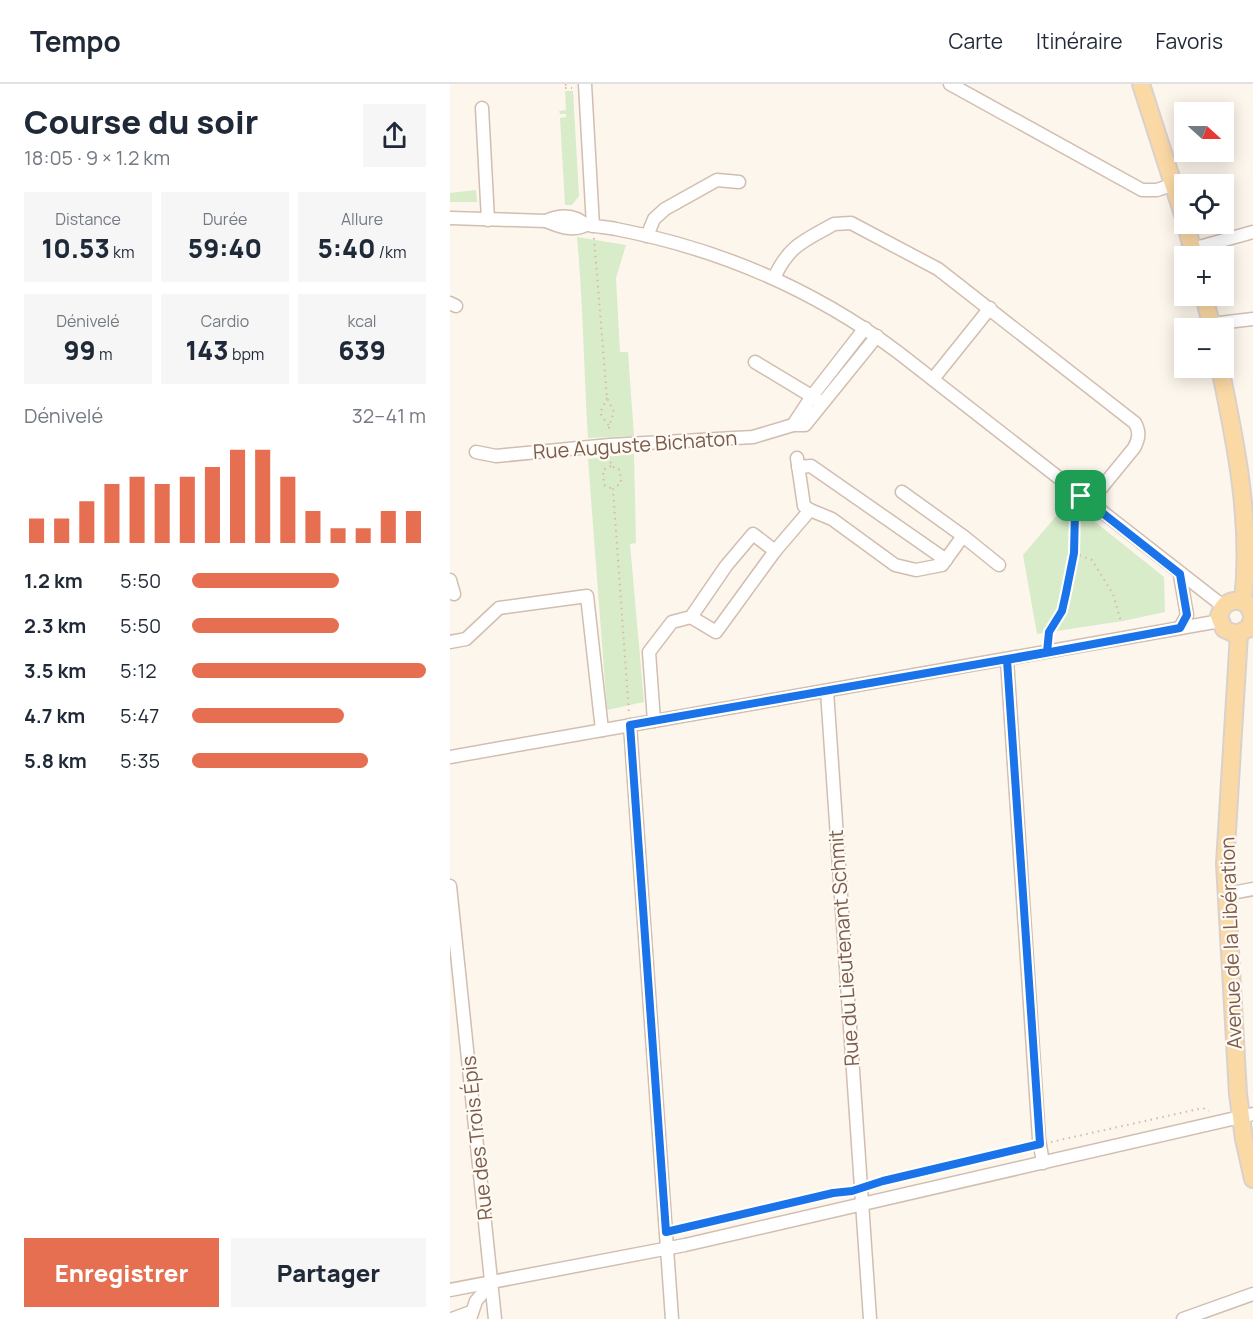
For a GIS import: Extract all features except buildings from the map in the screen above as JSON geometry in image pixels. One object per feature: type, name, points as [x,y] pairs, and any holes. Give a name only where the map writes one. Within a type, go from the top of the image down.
[{"type":"main road","points":[[1141,84],[1174,184]]},
{"type":"main road","points":[[1222,378],[1246,473],[1243,602]]},
{"type":"main road","points":[[1232,600],[1243,602],[1250,608],[1253,616],[1248,629],[1239,634],[1227,631],[1221,614],[1232,600]]},
{"type":"main road","name":"Avenue de la Libération","points":[[1239,634],[1225,864],[1253,1179]]},
{"type":"street","points":[[950,84],[1142,190],[1157,190],[1174,184]]},
{"type":"street","points":[[580,86],[591,229]]},
{"type":"street","points":[[482,108],[488,220]]},
{"type":"street","points":[[647,236],[654,219],[665,209],[712,182],[722,180],[739,182]]},
{"type":"street","points":[[450,218],[546,221],[559,227],[647,236],[706,252],[774,278],[814,297],[877,336],[933,379],[1180,574],[1221,614],[1180,628],[450,757]]},
{"type":"street","points":[[774,278],[783,260],[792,249],[834,224],[851,223],[926,262],[990,308],[1137,427],[1138,440],[1134,448],[1085,499]]},
{"type":"street","points":[[1213,246],[1253,232]]},
{"type":"street","points":[[933,379],[990,308]]},
{"type":"street","points":[[1234,322],[1253,319]]},
{"type":"street","name":"Rue Auguste Bichaton","points":[[476,452],[496,456],[610,445],[753,437],[793,425],[805,425],[817,400],[865,328]]},
{"type":"street","name":"Rue Auguste Bichaton","points":[[817,400],[877,336]]},
{"type":"street","points":[[755,362],[817,400]]},
{"type":"street","points":[[946,560],[811,466],[798,463],[804,506],[832,519],[895,565],[916,570],[942,565],[946,560],[963,536]]},
{"type":"street","points":[[902,492],[999,565]]},
{"type":"street","points":[[691,617],[716,632],[775,551],[810,510]]},
{"type":"street","points":[[654,721],[649,652],[672,622],[691,617],[726,566],[753,534],[775,551]]},
{"type":"street","points":[[1180,574],[1187,615],[1180,628]]},
{"type":"street","points":[[450,580],[454,594]]},
{"type":"street","points":[[450,642],[466,639],[499,608],[586,596],[602,730]]},
{"type":"street","points":[[1007,660],[1043,1162]]},
{"type":"street","name":"Rue du Lieutenant Schmit","points":[[827,691],[870,1319]]},
{"type":"street","points":[[630,725],[672,1319]]},
{"type":"street","name":"Rue des Trois Épis","points":[[450,886],[495,1319]]},
{"type":"street","points":[[1226,894],[1253,889]]},
{"type":"street","points":[[450,1290],[668,1249],[1246,1115]]},
{"type":"street","points":[[452,1319],[471,1316],[476,1302],[492,1282]]},
{"type":"street","points":[[1183,1319],[1253,1294]]},
{"type":"path","points":[[566,86],[580,86]]},
{"type":"path","points":[[591,229],[607,398],[615,412],[609,426],[611,466]]},
{"type":"path","points":[[607,398],[600,413],[609,426]]},
{"type":"path","points":[[611,466],[603,470],[604,485],[613,489]]},
{"type":"path","points":[[611,466],[620,470],[621,483],[613,489]]},
{"type":"path","points":[[613,489],[629,711]]},
{"type":"path","points":[[1047,652],[1049,632],[1062,611],[1074,553],[1075,512],[1085,499]]},
{"type":"path","points":[[1074,553],[1092,560],[1113,594],[1121,622]]},
{"type":"path","points":[[666,1232],[1203,1108],[1210,1111],[1218,1121]]},
{"type":"green space","points":[[565,91],[573,91],[579,196],[572,205],[565,205],[560,118],[566,117],[566,114],[560,114],[559,111],[566,110]]},
{"type":"green space","points":[[476,190],[477,202],[450,202],[450,193]]},
{"type":"green space","points":[[577,237],[626,245],[616,278],[620,352],[628,352],[634,436],[588,438]]},
{"type":"green space","points":[[634,454],[636,543],[630,544],[644,702],[607,710],[588,459]]},
{"type":"green space","points":[[1069,501],[1164,577],[1165,612],[1037,634],[1023,555]]},
{"type":"route","points":[[1081,496],[1180,574],[1187,615],[1180,628],[1007,660],[1040,1144],[883,1181],[852,1191],[833,1193],[666,1232],[630,725],[1047,652],[1049,632],[1062,611],[1066,593],[1074,553],[1075,512],[1081,496]]}]
